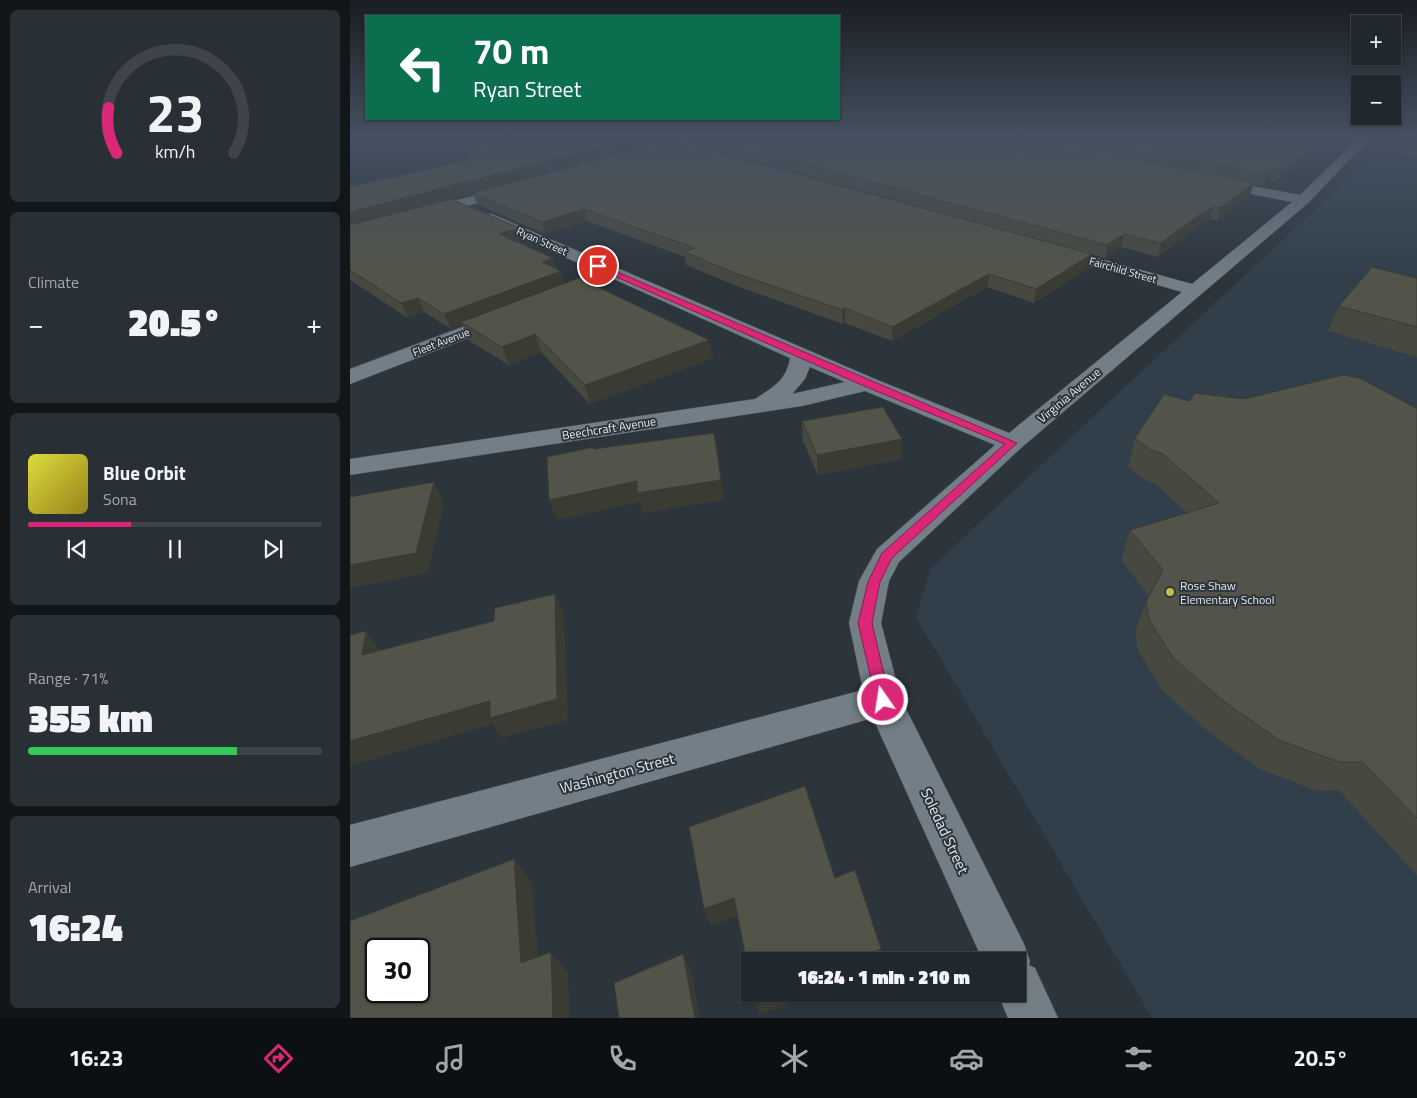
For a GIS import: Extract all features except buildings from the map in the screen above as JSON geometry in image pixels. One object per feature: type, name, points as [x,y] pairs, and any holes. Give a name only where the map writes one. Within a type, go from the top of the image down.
[{"type":"street","points":[[1224,185],[1303,200]]},
{"type":"street","name":"Virginia Avenue","points":[[883,700],[865,623],[874,582],[887,556],[1012,443],[1303,200],[1317,185]]},
{"type":"street","points":[[413,216],[524,186]]},
{"type":"street","name":"Ryan Street","points":[[458,204],[867,384],[1012,443]]},
{"type":"street","name":"Fairchild Street","points":[[1044,248],[1195,290]]},
{"type":"street","points":[[588,285],[616,274]]},
{"type":"street","name":"Fleet Avenue","points":[[350,377],[515,313]]},
{"type":"street","points":[[761,405],[795,379],[800,369],[801,355]]},
{"type":"street","name":"Beechcraft Avenue","points":[[350,467],[802,399],[867,384]]},
{"type":"street","name":"Washington Street","points":[[350,846],[883,700]]},
{"type":"street","name":"Soledad Street","points":[[883,700],[1002,952]]},
{"type":"street","points":[[1026,1002],[1033,1018]]},
{"type":"shaded area","name":"Rose Shaw Elementary School","points":[[1342,185],[1417,185],[1417,1018],[1152,1018],[916,617],[931,568]]},
{"type":"place","name":"Rose Shaw Elementary School","points":[[1170,592]]},
{"type":"route","points":[[598,266],[867,384],[1012,443],[887,556],[874,582],[865,623],[883,700]]}]
